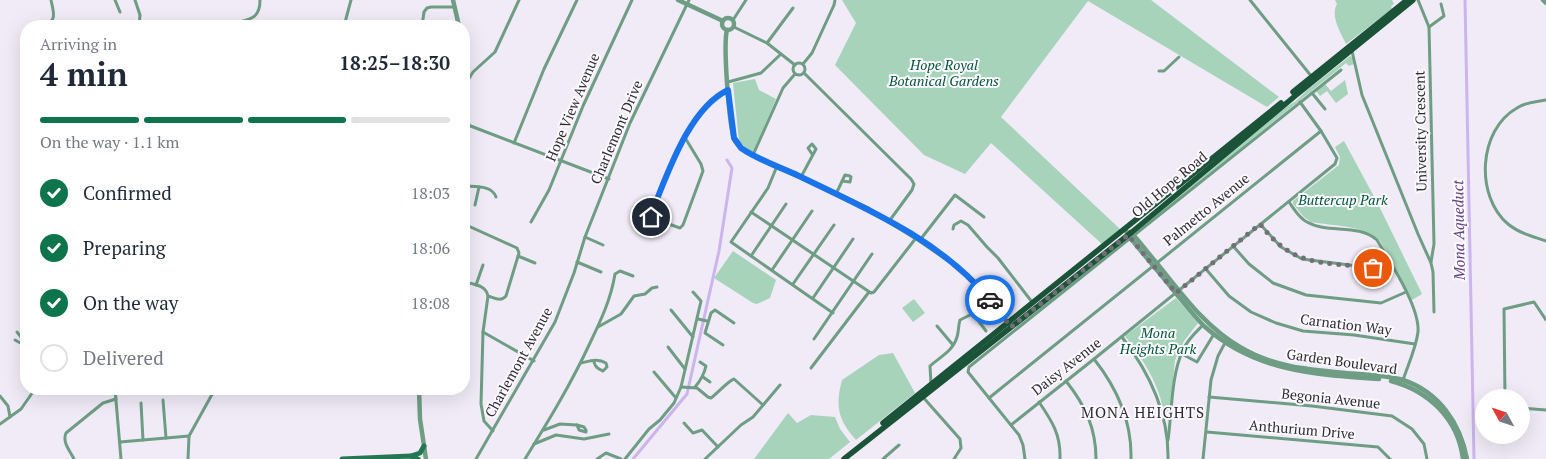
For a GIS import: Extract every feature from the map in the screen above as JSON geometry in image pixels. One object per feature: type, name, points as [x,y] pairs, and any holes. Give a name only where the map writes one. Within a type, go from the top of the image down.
[{"type":"main road","name":"Old Hope Road","points":[[838,459],[1009,325],[1032,303],[1313,79],[1407,0]]},
{"type":"main road","name":"Old Hope Road","points":[[1351,48],[1413,0]]},
{"type":"main road","name":"Old Hope Road","points":[[844,459],[931,385],[1131,235],[1313,79]]},
{"type":"main road","points":[[342,459],[411,456],[420,453],[424,446]]},
{"type":"main road","points":[[411,456],[418,459]]},
{"type":"street","points":[[51,0],[53,20]]},
{"type":"street","points":[[115,0],[120,12]]},
{"type":"street","points":[[135,0],[140,16],[139,20]]},
{"type":"street","points":[[244,20],[251,19],[258,13],[260,0]]},
{"type":"street","points":[[346,20],[351,0]]},
{"type":"street","points":[[453,0],[457,20]]},
{"type":"street","points":[[470,76],[494,52],[519,0]]},
{"type":"street","points":[[514,143],[544,69],[577,0]]},
{"type":"street","name":"Hope View Avenue","points":[[531,222],[549,190],[583,106],[632,0]]},
{"type":"street","points":[[678,0],[688,2],[723,21]]},
{"type":"street","points":[[734,27],[733,20],[746,0]]},
{"type":"street","points":[[803,64],[812,53],[835,0]]},
{"type":"street","points":[[1250,0],[1313,79]]},
{"type":"street","name":"University Crescent","points":[[1418,0],[1429,28],[1434,244],[1431,262]]},
{"type":"street","points":[[1543,0],[1546,3]]},
{"type":"street","name":"Charlemont Drive","points":[[574,273],[585,237],[630,123],[688,2]]},
{"type":"street","points":[[1429,28],[1444,16],[1441,4]]},
{"type":"street","points":[[423,20],[426,8],[432,6],[454,7]]},
{"type":"street","points":[[767,43],[793,8]]},
{"type":"street","points":[[723,21],[728,18],[733,20]]},
{"type":"street","points":[[723,21],[723,26],[727,30]]},
{"type":"street","points":[[734,27],[767,43],[795,65]]},
{"type":"street","points":[[727,30],[734,27]]},
{"type":"street","points":[[727,30],[724,38],[728,90],[734,138],[741,148],[890,220],[957,266],[974,282],[1009,325]]},
{"type":"street","name":"University Crescent","points":[[1351,48],[1365,103],[1431,262],[1434,312]]},
{"type":"street","points":[[728,82],[761,73],[781,54]]},
{"type":"street","points":[[1159,72],[1164,71],[1179,57]]},
{"type":"street","points":[[795,65],[798,63],[803,64]]},
{"type":"street","points":[[803,64],[804,73],[914,184],[912,190],[890,220]]},
{"type":"street","points":[[795,65],[793,69],[795,74]]},
{"type":"street","points":[[1025,459],[1022,441],[968,370],[1131,235],[1341,70]]},
{"type":"street","points":[[795,74],[801,75],[804,73]]},
{"type":"street","points":[[753,155],[783,88],[795,74]]},
{"type":"street","points":[[684,136],[701,164],[703,171],[683,226],[680,228],[652,218],[650,215],[684,136],[716,96],[728,90]]},
{"type":"street","points":[[1312,93],[1325,109]]},
{"type":"street","points":[[1546,100],[1517,107],[1499,123],[1489,144],[1485,171],[1491,202],[1500,216],[1508,225],[1523,234],[1546,241]]},
{"type":"street","name":"Daisy Avenue","points":[[1010,425],[1122,337],[1336,162],[1337,158],[1321,131],[1300,102]]},
{"type":"street","points":[[470,126],[608,180]]},
{"type":"street","name":"Palmetto Avenue","points":[[989,398],[1321,131]]},
{"type":"street","points":[[801,177],[812,154]]},
{"type":"street","points":[[777,166],[768,188],[731,242],[832,313]]},
{"type":"street","points":[[836,194],[842,181]]},
{"type":"street","points":[[470,186],[492,190],[496,197]]},
{"type":"street","points":[[475,205],[479,187]]},
{"type":"street","points":[[811,368],[869,292],[874,292],[955,195],[984,217]]},
{"type":"street","points":[[1289,202],[1302,219],[1308,223],[1322,227],[1364,232],[1372,235],[1377,240],[1406,292],[1418,321],[1415,344],[1402,382]]},
{"type":"street","points":[[751,256],[786,204]]},
{"type":"street","points":[[772,270],[812,211]]},
{"type":"street","points":[[751,212],[854,280],[869,292]]},
{"type":"street","points":[[953,229],[954,225],[961,221],[968,225],[1002,262],[1032,303]]},
{"type":"street","points":[[1260,224],[1280,247],[1302,259],[1373,268],[1390,261]]},
{"type":"street","points":[[793,284],[834,225]]},
{"type":"street","points":[[470,227],[518,250],[518,256],[505,297],[500,300],[488,296]]},
{"type":"street","name":"Garden Boulevard","points":[[1125,228],[1203,324],[1214,334],[1251,357],[1279,367],[1402,382],[1424,395],[1443,412],[1454,429],[1465,459]]},
{"type":"street","points":[[585,237],[603,245]]},
{"type":"street","points":[[813,298],[853,238]]},
{"type":"street","points":[[1233,246],[1249,264],[1272,283],[1306,295],[1381,303],[1406,292]]},
{"type":"street","points":[[814,339],[872,254]]},
{"type":"street","points":[[518,256],[535,264]]},
{"type":"street","points":[[578,262],[601,272]]},
{"type":"street","points":[[476,285],[483,265]]},
{"type":"street","name":"Carnation Way","points":[[1205,268],[1229,296],[1251,312],[1276,323],[1303,331],[1354,335],[1415,344]]},
{"type":"street","points":[[525,459],[563,399],[581,363],[610,296],[615,274],[620,271],[633,276]]},
{"type":"street","name":"Charlemont Avenue","points":[[476,459],[556,322],[574,273]]},
{"type":"street","points":[[470,284],[486,290],[488,296],[483,332],[482,414],[486,425],[493,431]]},
{"type":"street","points":[[598,327],[621,314],[634,296],[645,294],[652,288],[657,287]]},
{"type":"street","points":[[625,459],[648,429],[667,412],[681,387],[694,338],[701,301],[693,292]]},
{"type":"street","name":"Garden Boulevard","points":[[1177,292],[1226,341]]},
{"type":"street","points":[[1505,389],[1504,309],[1534,302],[1546,320]]},
{"type":"street","points":[[672,310],[694,338]]},
{"type":"street","points":[[723,346],[705,333],[710,313],[715,310],[734,322]]},
{"type":"street","points":[[931,385],[930,366],[950,350],[958,336],[960,320],[974,315],[986,331]]},
{"type":"street","points":[[698,318],[707,321]]},
{"type":"street","points":[[1168,459],[1174,385],[1182,354],[1188,341],[1203,324]]},
{"type":"street","points":[[937,326],[953,345]]},
{"type":"street","points":[[17,332],[20,336]]},
{"type":"street","points":[[483,332],[534,360]]},
{"type":"street","points":[[1182,354],[1197,362],[1214,334]]},
{"type":"street","points":[[1122,337],[1138,358],[1153,386],[1160,406],[1168,443]]},
{"type":"street","points":[[15,340],[20,343]]},
{"type":"street","points":[[1203,459],[1213,368],[1226,341]]},
{"type":"street","points":[[668,346],[685,370]]},
{"type":"street","points":[[1094,359],[1109,380],[1122,404],[1132,447],[1131,459]]},
{"type":"street","points":[[581,363],[594,361]]},
{"type":"street","points":[[681,387],[695,387],[703,377],[706,366],[700,362]]},
{"type":"street","points":[[654,372],[676,398]]},
{"type":"street","points":[[703,377],[710,382]]},
{"type":"street","points":[[695,387],[708,398],[711,398],[732,379],[763,405]]},
{"type":"street","points":[[1066,381],[1078,396],[1089,417],[1094,433],[1096,459]]},
{"type":"street","points":[[705,459],[741,425],[753,417],[780,385]]},
{"type":"street","points":[[0,424],[28,401],[32,395]]},
{"type":"street","points":[[116,395],[121,459]]},
{"type":"street","points":[[188,459],[189,436],[212,395]]},
{"type":"street","points":[[419,395],[420,419],[426,459]]},
{"type":"street","points":[[921,395],[960,439],[961,448],[954,459]]},
{"type":"street","points":[[0,396],[8,406],[10,417]]},
{"type":"street","name":"Begonia Avenue","points":[[1210,397],[1312,406],[1392,416],[1412,429],[1424,444],[1427,459]]},
{"type":"street","points":[[74,459],[65,442],[64,435],[66,432],[103,403],[116,399]]},
{"type":"street","points":[[163,400],[166,438]]},
{"type":"street","points":[[1039,402],[1052,420],[1056,430],[1060,448],[1060,459]]},
{"type":"street","points":[[141,403],[143,440]]},
{"type":"street","points":[[1530,409],[1546,410]]},
{"type":"street","points":[[684,423],[693,433],[702,430],[718,447]]},
{"type":"street","points":[[543,430],[560,424],[577,425]]},
{"type":"street","name":"Anthurium Drive","points":[[1207,432],[1378,447],[1390,459]]},
{"type":"street","points":[[534,444],[556,435],[584,439],[609,434]]},
{"type":"street","points":[[120,442],[189,436]]},
{"type":"street","points":[[883,459],[900,444]]},
{"type":"street","points":[[597,459],[606,453],[621,459]]},
{"type":"green space","name":"Hope Royal Botanical Gardens","points":[[842,0],[1151,0],[1279,97],[1267,107],[1088,1],[1001,117],[1121,230],[1103,245],[991,143],[965,174],[924,155],[835,65],[856,23]]},
{"type":"green space","points":[[1335,0],[1392,0],[1394,4],[1391,6],[1392,9],[1346,44],[1335,19],[1337,4]]},
{"type":"green space","points":[[1350,56],[1353,58],[1354,64],[1349,66],[1346,63],[1136,233],[1176,197]]},
{"type":"green space","points":[[755,79],[759,90],[776,99],[753,152],[739,141],[733,83]]},
{"type":"green space","points":[[1345,80],[1348,94],[1336,103],[1327,91],[1320,96],[1316,91],[1325,84],[1331,91]]},
{"type":"green space","name":"Buttercup Park","points":[[1344,141],[1378,204],[1422,294],[1412,300],[1380,241],[1374,236],[1358,229],[1311,222],[1293,204],[1293,201],[1339,165],[1340,157],[1335,147]]},
{"type":"green space","points":[[733,251],[776,280],[770,298],[757,304],[753,303],[714,278]]},
{"type":"green space","name":"Mona Heights Park","points":[[1176,298],[1198,323],[1184,341],[1175,360],[1170,412],[1166,416],[1149,371],[1125,336]]},
{"type":"green space","points":[[914,299],[925,313],[913,322],[902,308]]},
{"type":"green space","points":[[893,353],[915,393],[856,440],[845,426],[840,412],[839,398],[842,380],[879,355]]},
{"type":"green space","points":[[788,413],[797,423],[811,415],[835,417],[840,429],[850,442],[829,459],[754,459]]},
{"type":"waterway","name":"Mona Aqueduct","points":[[1465,0],[1474,459]]},
{"type":"waterway","points":[[633,459],[687,394],[719,251],[732,168],[727,160]]},
{"type":"way so far","points":[[990,300],[1011,327],[1128,235],[1176,293],[1260,224],[1280,247],[1302,259],[1373,268]]},
{"type":"district","name":"MONA HEIGHTS","points":[[1143,412]]},
{"type":"route","points":[[651,217],[684,136],[716,96],[728,90],[734,138],[741,148],[890,220],[957,266],[990,300]]}]
